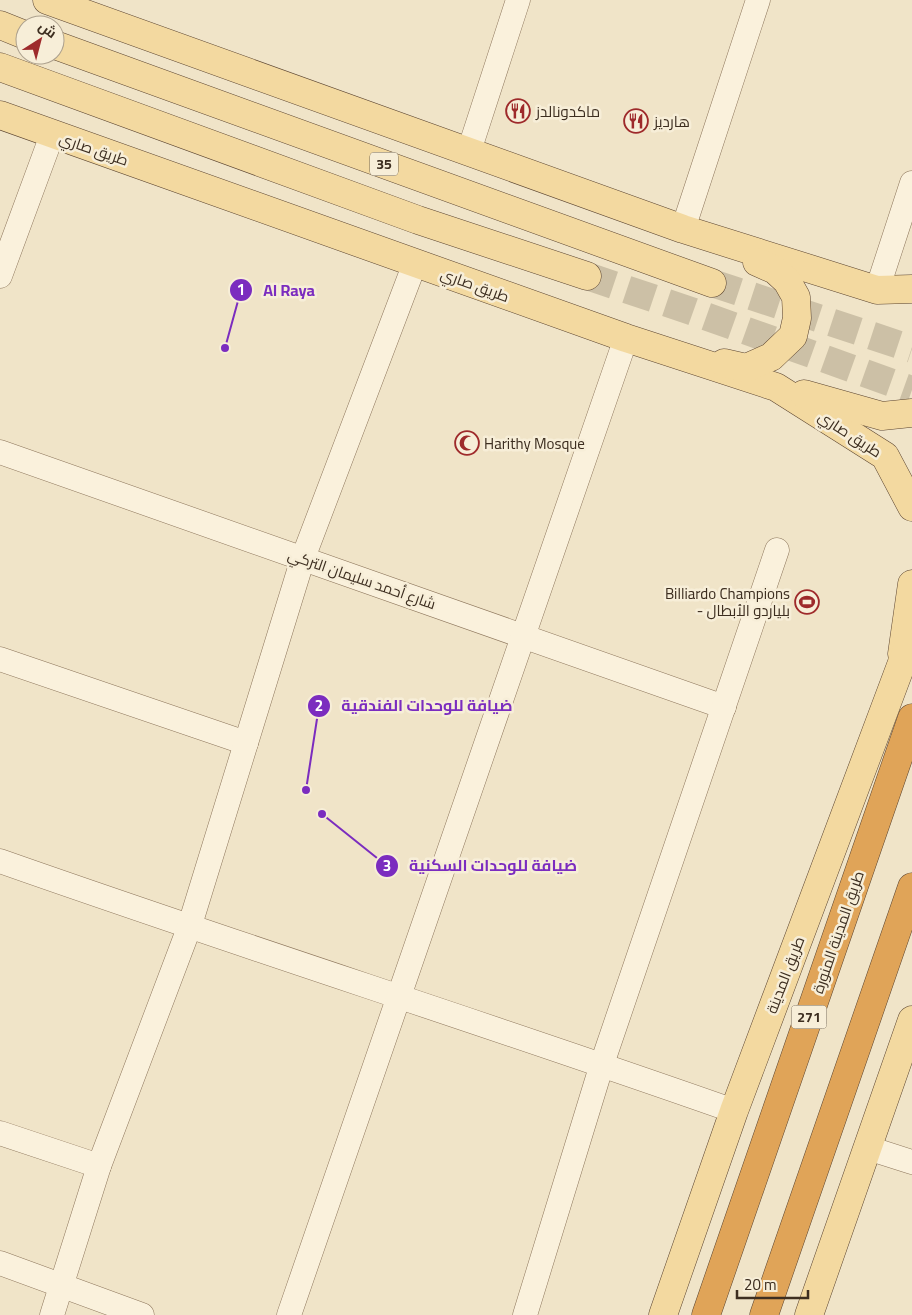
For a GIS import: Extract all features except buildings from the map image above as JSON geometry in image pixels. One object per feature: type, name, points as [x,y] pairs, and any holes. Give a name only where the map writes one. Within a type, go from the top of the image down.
[{"type":"highway","name":"طريق المدينة المنورة","points":[[706,1315],[912,718]]},
{"type":"highway","points":[[764,1315],[912,887]]},
{"type":"main road","points":[[47,0],[90,7],[683,230],[876,290],[912,306]]},
{"type":"main road","points":[[0,26],[15,31]]},
{"type":"main road","name":"35","points":[[65,49],[712,283]]},
{"type":"main road","points":[[0,67],[418,220],[588,276]]},
{"type":"main road","name":"طريق صاري","points":[[0,115],[626,338],[776,387],[885,456],[912,508]]},
{"type":"main road","points":[[659,348],[746,368],[771,357],[793,336],[797,318],[796,297],[787,281],[775,270],[683,230]]},
{"type":"main road","points":[[876,290],[912,289]]},
{"type":"main road","points":[[776,387],[882,416],[912,413]]},
{"type":"main road","points":[[909,647],[912,584]]},
{"type":"main road","name":"طريق المدينة","points":[[663,1315],[734,1111],[909,647]]},
{"type":"main road","points":[[809,1315],[912,1020]]},
{"type":"street","points":[[469,151],[518,0]]},
{"type":"street","points":[[683,230],[758,0]]},
{"type":"street","points":[[0,276],[52,135]]},
{"type":"street","points":[[876,290],[912,183]]},
{"type":"street","points":[[52,1315],[99,1166],[189,928],[303,558],[415,263]]},
{"type":"street","points":[[290,1315],[626,338]]},
{"type":"street","name":"شارع أحمد سليمان التركي","points":[[0,452],[724,707]]},
{"type":"street","points":[[524,1315],[602,1064],[777,550]]},
{"type":"street","points":[[0,660],[246,742]]},
{"type":"street","points":[[0,861],[189,928],[602,1064],[734,1111]]},
{"type":"street","points":[[0,1133],[99,1166]]},
{"type":"street","points":[[868,1148],[912,1162]]},
{"type":"street","points":[[0,1263],[142,1315]]},
{"type":"tunnel","points":[[587,276],[912,390]]},
{"type":"tunnel","points":[[712,283],[912,349]]},
{"type":"place","name":"ماكدونالدز","points":[[518,111]]},
{"type":"place","name":"هارديز","points":[[636,121]]},
{"type":"place","name":"Al Raya","points":[[225,348]]},
{"type":"place","name":"Harithy Mosque","points":[[467,443]]},
{"type":"place","name":"Billiardo Champions - بلياردو الأبطال","points":[[807,602]]},
{"type":"place","name":"ضيافة للوحدات الفندقية","points":[[306,790]]},
{"type":"place","name":"ضيافة للوحدات السكنية","points":[[322,814]]}]
